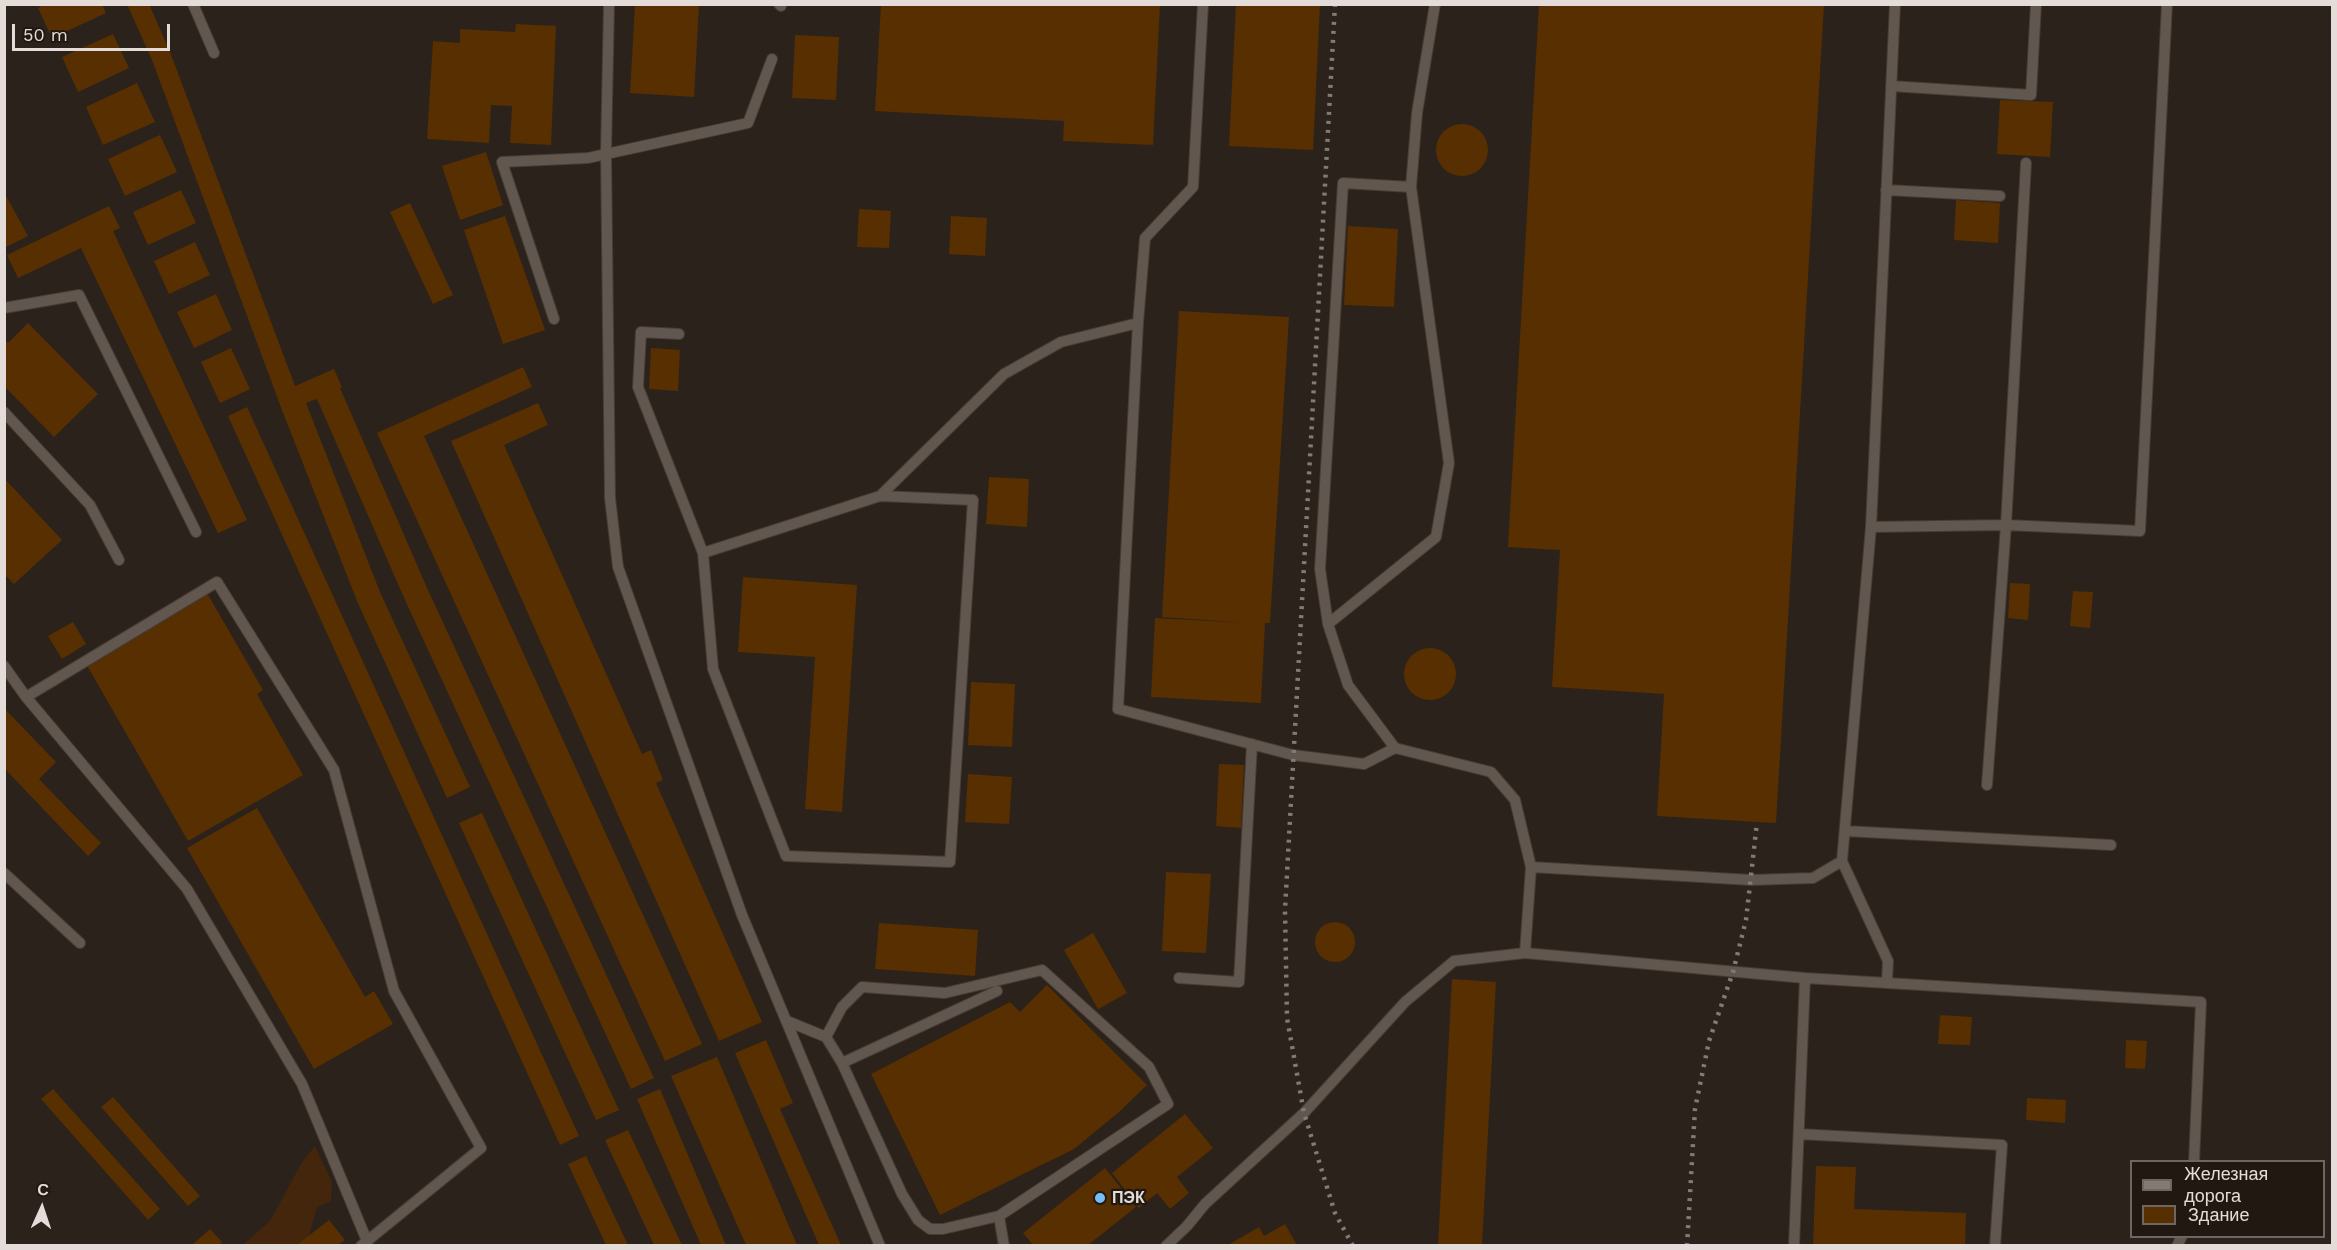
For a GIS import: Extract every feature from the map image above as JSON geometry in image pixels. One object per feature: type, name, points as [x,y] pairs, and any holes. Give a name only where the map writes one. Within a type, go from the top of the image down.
[{"type":"lane","points":[[193,4],[214,52]]},
{"type":"lane","points":[[609,4],[606,153],[610,498],[618,567],[742,915],[880,1245]]},
{"type":"lane","points":[[1203,4],[1193,187],[1145,238],[1138,323],[1118,709],[1293,755],[1364,764],[1395,748]]},
{"type":"lane","points":[[1328,624],[1436,537],[1449,463],[1411,188],[1417,113],[1435,4]]},
{"type":"lane","points":[[1887,982],[1888,961],[1842,861],[1871,527],[1895,4]]},
{"type":"lane","points":[[1891,87],[2031,94],[2036,4]]},
{"type":"lane","points":[[1871,527],[2006,525],[2140,531],[2167,4]]},
{"type":"lane","points":[[554,319],[502,162],[588,158],[748,123],[772,59]]},
{"type":"lane","points":[[1987,785],[2006,525],[2025,163]]},
{"type":"lane","points":[[1411,188],[1343,183],[1320,569],[1328,624],[1348,685],[1395,748],[1491,772],[1515,800],[1531,867],[1525,953]]},
{"type":"lane","points":[[1886,190],[2000,196]]},
{"type":"lane","points":[[4,308],[79,295],[196,532]]},
{"type":"lane","points":[[880,496],[1004,374],[1061,342],[1138,323]]},
{"type":"lane","points":[[679,334],[641,332],[639,387],[703,553],[713,669],[786,856],[950,862],[973,500],[880,496],[703,553]]},
{"type":"lane","points":[[4,412],[90,505],[119,560]]},
{"type":"lane","points":[[4,666],[26,697],[187,889],[303,1084],[364,1243],[481,1148],[394,992],[334,770],[217,582],[26,697]]},
{"type":"lane","points":[[1179,978],[1239,982],[1252,744]]},
{"type":"lane","points":[[1845,831],[2110,845]]},
{"type":"lane","points":[[1531,867],[1751,880],[1813,878],[1842,861]]},
{"type":"lane","points":[[4,873],[80,943]]},
{"type":"lane","points":[[1166,1245],[1187,1226],[1205,1204],[1304,1113],[1405,1002],[1454,961],[1525,953],[1805,978],[2201,1002],[2194,1160]]},
{"type":"lane","points":[[787,1022],[826,1036],[842,1063],[902,1194],[918,1220],[930,1229],[943,1229],[999,1216],[1168,1104],[1149,1067],[1042,970],[945,993],[862,987],[842,1006],[826,1036]]},
{"type":"lane","points":[[1794,1245],[1805,978]]},
{"type":"lane","points":[[842,1063],[997,991]]},
{"type":"lane","points":[[1799,1134],[2002,1145],[1995,1245]]},
{"type":"lane","points":[[999,1216],[1004,1245]]},
{"type":"shaded area","points":[[315,1146],[332,1182],[331,1201],[317,1207],[309,1236],[297,1245],[241,1246],[270,1221],[302,1162]]},
{"type":"building","points":[[45,4],[102,4],[106,13],[52,38],[38,8]]},
{"type":"building","points":[[127,4],[149,4],[170,52],[295,386],[334,369],[342,387],[340,388],[428,590],[654,1078],[631,1089],[405,600],[317,399],[306,403],[380,592],[470,787],[447,798],[357,601],[282,410],[152,60]]},
{"type":"building","points":[[635,4],[699,4],[694,97],[630,93]]},
{"type":"building","points":[[881,4],[1160,4],[1153,145],[1063,141],[1064,121],[875,111]]},
{"type":"building","points":[[1236,4],[1320,4],[1313,150],[1229,146]]},
{"type":"building","points":[[1539,4],[1824,4],[1776,823],[1657,816],[1664,694],[1552,687],[1560,550],[1508,547]]},
{"type":"building","points":[[516,24],[556,26],[551,145],[510,143],[512,106],[491,105],[489,143],[427,139],[433,41],[460,43],[460,29],[515,32]]},
{"type":"building","points":[[113,34],[129,68],[78,92],[62,57]]},
{"type":"building","points":[[795,35],[839,37],[836,100],[792,98]]},
{"type":"building","points":[[137,83],[155,122],[103,145],[86,107]]},
{"type":"building","points":[[2000,100],[2053,102],[2050,157],[1997,154]]},
{"type":"building","points":[[1462,124],[1476,128],[1484,136],[1488,150],[1484,164],[1476,172],[1462,176],[1448,172],[1440,164],[1436,150],[1440,136],[1448,128]]},
{"type":"building","points":[[160,135],[177,172],[125,196],[108,159]]},
{"type":"building","points":[[486,152],[503,205],[460,220],[442,166]]},
{"type":"building","points":[[181,190],[196,223],[148,245],[133,212]]},
{"type":"building","points":[[4,192],[28,236],[4,248]]},
{"type":"building","points":[[1956,200],[2000,203],[1998,243],[1954,240]]},
{"type":"building","points":[[410,203],[453,295],[433,304],[390,212]]},
{"type":"building","points":[[109,206],[120,228],[113,231],[247,520],[218,533],[81,248],[18,278],[7,255]]},
{"type":"building","points":[[859,209],[891,211],[889,248],[857,247]]},
{"type":"building","points":[[505,216],[545,330],[503,344],[464,230]]},
{"type":"building","points":[[951,216],[987,218],[985,256],[949,254]]},
{"type":"building","points":[[1348,226],[1398,229],[1394,307],[1344,305]]},
{"type":"building","points":[[195,242],[210,275],[169,294],[154,261]]},
{"type":"building","points":[[216,294],[232,330],[194,348],[177,312]]},
{"type":"building","points":[[1179,311],[1289,317],[1270,623],[1265,623],[1261,703],[1151,697],[1155,618],[1246,623],[1162,617]]},
{"type":"building","points":[[28,323],[98,394],[54,437],[4,386],[4,339],[8,343]]},
{"type":"building","points":[[231,348],[250,389],[220,403],[201,362]]},
{"type":"building","points":[[651,348],[680,350],[678,391],[649,389]]},
{"type":"building","points":[[523,367],[532,387],[424,436],[702,1044],[665,1061],[377,433]]},
{"type":"building","points":[[538,403],[548,425],[504,445],[642,754],[651,750],[663,780],[656,783],[762,1022],[719,1041],[451,441]]},
{"type":"building","points":[[247,407],[579,1136],[560,1145],[228,416]]},
{"type":"building","points":[[989,477],[1029,479],[1027,527],[986,524]]},
{"type":"building","points":[[4,478],[62,540],[14,584],[4,574]]},
{"type":"building","points":[[743,577],[857,585],[842,812],[805,809],[815,657],[738,652]]},
{"type":"building","points":[[2010,583],[2030,584],[2028,620],[2008,618]]},
{"type":"building","points":[[2073,591],[2093,592],[2090,628],[2070,626]]},
{"type":"building","points":[[207,593],[263,690],[257,694],[303,775],[188,841],[85,662]]},
{"type":"building","points":[[73,622],[86,644],[62,659],[48,636]]},
{"type":"building","points":[[1430,648],[1444,652],[1452,660],[1456,674],[1452,688],[1444,696],[1430,700],[1416,696],[1408,688],[1404,674],[1408,660],[1416,652]]},
{"type":"building","points":[[971,682],[1015,684],[1012,747],[968,745]]},
{"type":"building","points":[[4,708],[56,762],[39,779],[101,843],[88,856],[4,768]]},
{"type":"building","points":[[1219,764],[1244,765],[1241,828],[1216,826]]},
{"type":"building","points":[[968,774],[1012,777],[1009,824],[965,822]]},
{"type":"building","points":[[257,808],[365,997],[374,991],[393,1024],[314,1069],[187,848]]},
{"type":"building","points":[[482,813],[619,1110],[596,1120],[459,823]]},
{"type":"building","points":[[1166,872],[1211,874],[1206,953],[1162,951]]},
{"type":"building","points":[[1335,922],[1343,923],[1349,928],[1354,934],[1354,950],[1349,956],[1343,961],[1335,962],[1327,961],[1321,956],[1316,950],[1315,942],[1316,934],[1321,928],[1327,923]]},
{"type":"building","points":[[879,923],[978,930],[975,976],[875,969]]},
{"type":"building","points":[[1093,933],[1127,993],[1098,1009],[1064,950]]},
{"type":"building","points":[[1452,979],[1496,982],[1482,1245],[1438,1245]]},
{"type":"building","points":[[1047,985],[1147,1085],[1119,1112],[1074,1149],[940,1215],[871,1074],[1010,1002],[1020,1012]]},
{"type":"building","points":[[1940,1015],[1972,1017],[1970,1045],[1938,1044]]},
{"type":"building","points":[[766,1040],[793,1103],[780,1109],[841,1245],[819,1245],[735,1053]]},
{"type":"building","points":[[2126,1040],[2147,1041],[2145,1069],[2125,1068]]},
{"type":"building","points":[[717,1057],[797,1245],[746,1245],[671,1076]]},
{"type":"building","points":[[53,1089],[160,1209],[148,1220],[41,1099]]},
{"type":"building","points":[[660,1089],[726,1245],[701,1245],[637,1099]]},
{"type":"building","points":[[113,1097],[200,1196],[188,1206],[101,1107]]},
{"type":"building","points":[[2027,1098],[2066,1100],[2065,1123],[2026,1120]]},
{"type":"building","points":[[1185,1114],[1213,1148],[1177,1177],[1189,1193],[1170,1209],[1157,1193],[1139,1208],[1112,1173]]},
{"type":"building","points":[[628,1130],[682,1245],[654,1245],[605,1140]]},
{"type":"building","points":[[586,1156],[628,1245],[606,1245],[568,1164]]},
{"type":"building","points":[[1816,1166],[1856,1167],[1854,1209],[1966,1213],[1965,1245],[1813,1245]]},
{"type":"building","points":[[1105,1168],[1136,1207],[1088,1245],[1033,1245],[1023,1233]]},
{"type":"building","points":[[329,1220],[345,1240],[338,1245],[297,1245]]},
{"type":"building","points":[[1285,1224],[1297,1245],[1228,1245],[1259,1227],[1264,1236]]},
{"type":"building","points":[[210,1229],[222,1242],[219,1245],[192,1245]]},
{"type":"railway","points":[[1335,4],[1285,910],[1287,1018],[1304,1113],[1335,1213],[1353,1246]]},
{"type":"railway","points":[[1687,1246],[1695,1109],[1709,1041],[1733,972],[1746,920],[1757,822]]},
{"type":"place","name":"ПЭК","points":[[1100,1198]]}]
